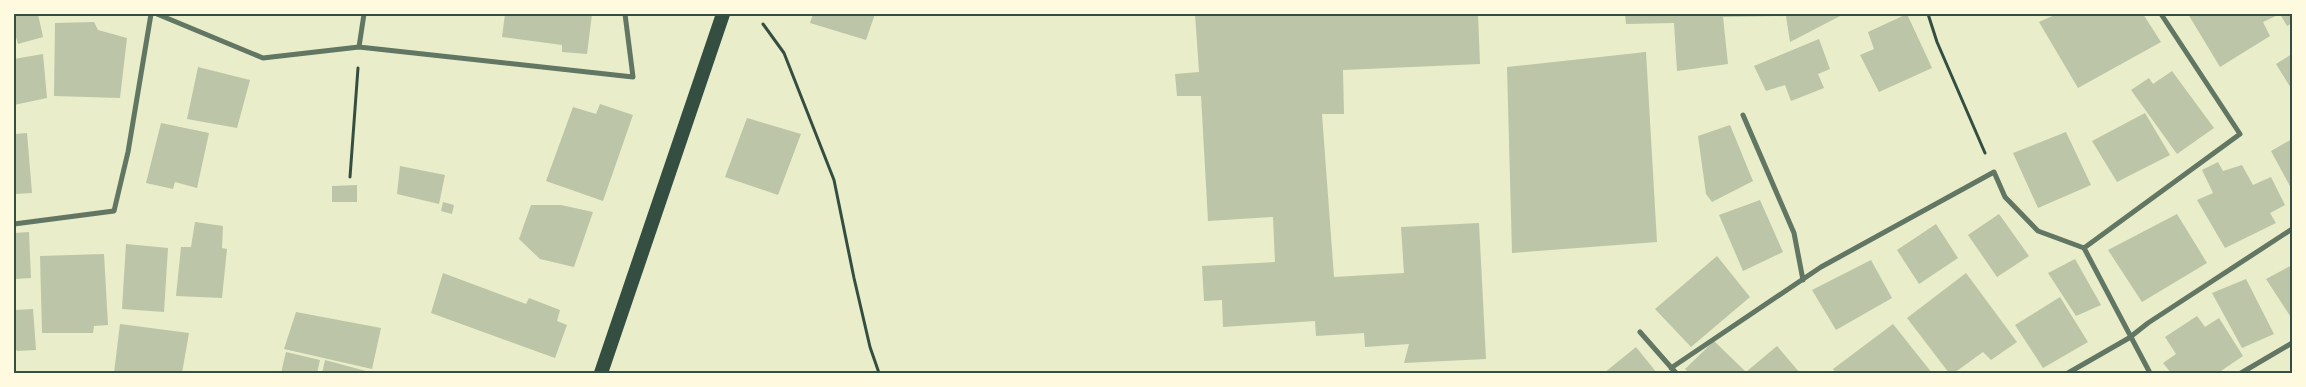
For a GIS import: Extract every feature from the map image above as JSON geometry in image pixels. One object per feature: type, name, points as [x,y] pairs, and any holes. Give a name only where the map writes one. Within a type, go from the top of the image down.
[{"type":"highway","points":[[601,373],[723,14]]},
{"type":"street","points":[[14,224],[114,211],[128,152],[150,14]]},
{"type":"street","points":[[157,14],[263,58],[359,47],[632,77],[625,14]]},
{"type":"street","points":[[359,47],[364,14]]},
{"type":"street","points":[[2084,248],[2240,134],[2161,14]]},
{"type":"street","points":[[1743,115],[1794,233],[1803,280]]},
{"type":"street","points":[[1671,368],[1821,267],[1994,172],[2004,197],[2038,231],[2084,248],[2129,338],[2150,373]]},
{"type":"street","points":[[2068,373],[2129,338],[2148,322],[2292,229]]},
{"type":"street","points":[[1640,332],[1676,373]]},
{"type":"street","points":[[2241,373],[2292,342]]},
{"type":"path","points":[[1928,14],[1937,42],[1994,172]]},
{"type":"path","points":[[764,24],[784,53],[834,180],[862,313],[879,373]]},
{"type":"path","points":[[350,178],[359,47]]},
{"type":"building","points":[[38,14],[43,37],[18,44],[14,30],[14,16]]},
{"type":"building","points":[[505,14],[592,14],[587,54],[562,52],[562,45],[502,37]]},
{"type":"building","points":[[813,14],[875,14],[866,40],[810,23]]},
{"type":"building","points":[[1195,14],[1478,14],[1480,64],[1343,70],[1344,114],[1322,114],[1334,277],[1404,273],[1401,227],[1479,223],[1486,359],[1404,363],[1409,344],[1365,347],[1364,333],[1316,336],[1315,321],[1223,327],[1222,300],[1204,301],[1202,266],[1275,262],[1273,217],[1208,221],[1201,96],[1177,96],[1175,74],[1199,72]]},
{"type":"building","points":[[1625,14],[1844,14],[1790,42],[1786,16],[1723,17],[1728,64],[1677,71],[1674,23],[1626,24]]},
{"type":"building","points":[[1907,14],[1932,68],[1879,92],[1860,55],[1874,49],[1868,32]]},
{"type":"building","points":[[2057,14],[2143,14],[2161,42],[2078,88],[2039,22]]},
{"type":"building","points":[[2188,14],[2280,14],[2263,22],[2270,36],[2220,67]]},
{"type":"building","points":[[2280,14],[2292,14],[2292,23],[2287,26]]},
{"type":"building","points":[[94,22],[98,30],[127,38],[120,98],[54,96],[55,23]]},
{"type":"building","points":[[1819,39],[1830,69],[1818,74],[1824,88],[1791,101],[1785,85],[1766,91],[1754,66]]},
{"type":"building","points":[[1646,52],[1657,242],[1512,253],[1507,67]]},
{"type":"building","points":[[43,54],[47,98],[14,105],[14,59]]},
{"type":"building","points":[[2292,54],[2292,90],[2276,64]]},
{"type":"building","points":[[198,67],[250,80],[237,128],[187,119]]},
{"type":"building","points":[[2172,71],[2214,128],[2177,154],[2131,90],[2149,78],[2153,84]]},
{"type":"building","points":[[600,104],[633,115],[603,201],[546,181],[573,107],[596,114]]},
{"type":"building","points":[[2145,113],[2170,155],[2117,182],[2092,141]]},
{"type":"building","points":[[747,118],[801,134],[778,195],[725,177]]},
{"type":"building","points":[[161,123],[209,133],[197,188],[175,182],[173,189],[146,183]]},
{"type":"building","points":[[1730,125],[1753,181],[1712,202],[1706,194],[1698,136]]},
{"type":"building","points":[[2066,132],[2091,185],[2038,208],[2013,153]]},
{"type":"building","points":[[27,133],[32,193],[14,194],[14,134]]},
{"type":"building","points":[[2292,139],[2292,190],[2271,151]]},
{"type":"building","points":[[2218,162],[2223,171],[2242,165],[2253,185],[2271,177],[2285,205],[2270,213],[2276,223],[2225,248],[2197,200],[2213,193],[2202,170]]},
{"type":"building","points":[[400,166],[445,175],[439,204],[397,194]]},
{"type":"building","points":[[357,185],[357,202],[332,202],[332,186]]},
{"type":"building","points":[[1760,200],[1783,252],[1743,271],[1719,215]]},
{"type":"building","points":[[443,202],[454,205],[452,214],[441,211]]},
{"type":"building","points":[[531,205],[561,205],[593,212],[574,267],[540,259],[519,239]]},
{"type":"building","points":[[1999,214],[2029,256],[1997,277],[1968,235]]},
{"type":"building","points":[[2177,214],[2207,263],[2142,302],[2108,250]]},
{"type":"building","points":[[195,222],[223,226],[222,248],[227,249],[222,298],[176,296],[181,247],[191,247]]},
{"type":"building","points":[[1936,224],[1958,258],[1919,284],[1897,250]]},
{"type":"building","points":[[29,232],[31,278],[14,279],[14,233]]},
{"type":"building","points":[[126,244],[168,248],[164,312],[122,309]]},
{"type":"building","points":[[104,254],[108,325],[94,326],[93,333],[42,333],[40,256]]},
{"type":"building","points":[[1717,256],[1750,297],[1691,347],[1655,309]]},
{"type":"building","points":[[2075,259],[2101,305],[2076,316],[2048,273]]},
{"type":"building","points":[[1871,260],[1892,298],[1836,330],[1812,290]]},
{"type":"building","points":[[2292,265],[2292,319],[2266,279]]},
{"type":"building","points":[[443,273],[526,304],[529,298],[560,310],[557,321],[567,325],[555,358],[431,313]]},
{"type":"building","points":[[1966,273],[2017,342],[1991,360],[1983,352],[1954,373],[1949,373],[1907,318]]},
{"type":"building","points":[[2246,279],[2274,334],[2242,348],[2212,293]]},
{"type":"building","points":[[2060,297],[2088,342],[2043,368],[2015,325]]},
{"type":"building","points":[[33,309],[36,350],[17,351],[14,347],[14,310]]},
{"type":"building","points":[[296,312],[381,328],[372,369],[284,349]]},
{"type":"building","points":[[2197,316],[2205,327],[2219,318],[2243,356],[2218,373],[2171,373],[2163,363],[2176,354],[2165,337]]},
{"type":"building","points":[[120,324],[189,333],[182,373],[114,373]]},
{"type":"building","points":[[1893,324],[1932,373],[1836,373],[1833,369]]},
{"type":"building","points":[[1714,341],[1746,372],[1777,346],[1800,373],[1689,373],[1685,369]]},
{"type":"building","points":[[1636,347],[1657,373],[1604,373]]},
{"type":"building","points":[[286,352],[320,360],[317,373],[281,373]]},
{"type":"building","points":[[325,360],[366,371],[365,373],[322,373]]}]
